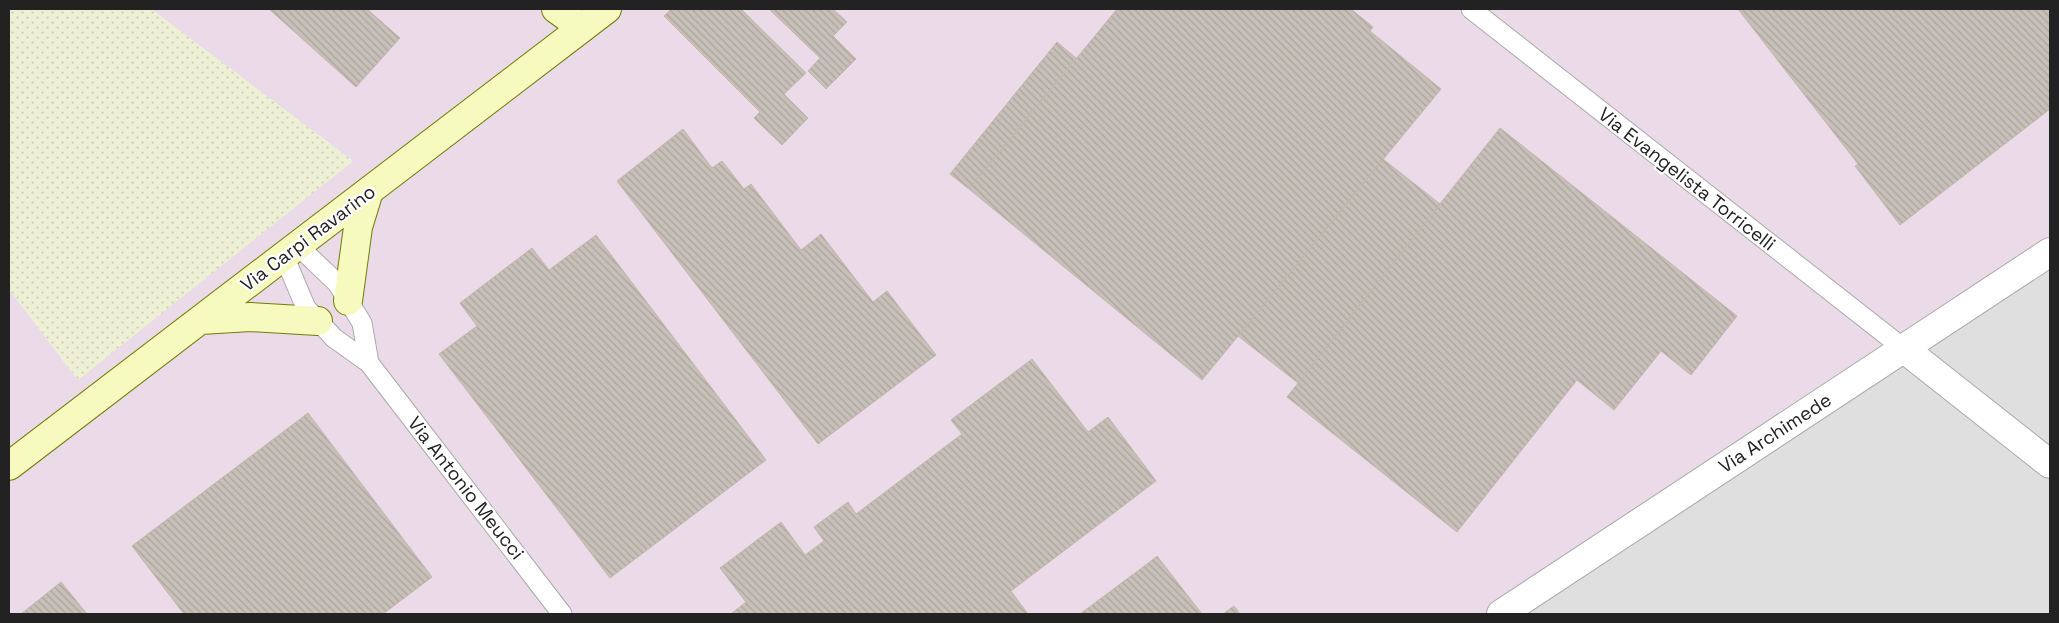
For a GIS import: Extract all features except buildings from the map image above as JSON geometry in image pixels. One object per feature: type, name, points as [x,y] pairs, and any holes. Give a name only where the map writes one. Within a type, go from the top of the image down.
[{"type":"main road","points":[[556,9],[581,27]]},
{"type":"main road","name":"Via Carpi Ravarino","points":[[9,466],[607,9]]},
{"type":"main road","points":[[348,301],[358,227],[369,191]]},
{"type":"main road","points":[[201,320],[250,318],[318,321]]},
{"type":"street","name":"Via Archimede","points":[[1501,614],[2050,252]]},
{"type":"street","points":[[1903,348],[2050,464]]},
{"type":"lane","name":"Via Evangelista Torricelli","points":[[1471,9],[1903,348]]},
{"type":"lane","name":"Via Antonio Meucci","points":[[291,251],[337,283],[362,323],[369,363]]},
{"type":"lane","name":"Via Antonio Meucci","points":[[291,251],[306,308],[334,338],[369,363],[562,614]]},
{"type":"shaded area","points":[[151,9],[2050,9],[2050,253],[1528,614],[9,614],[9,289],[77,379],[353,161]]},
{"type":"shaded area","points":[[2050,253],[2050,614],[1528,614]]},
{"type":"green space","points":[[9,9],[151,9],[353,161],[78,380],[9,289]]}]
